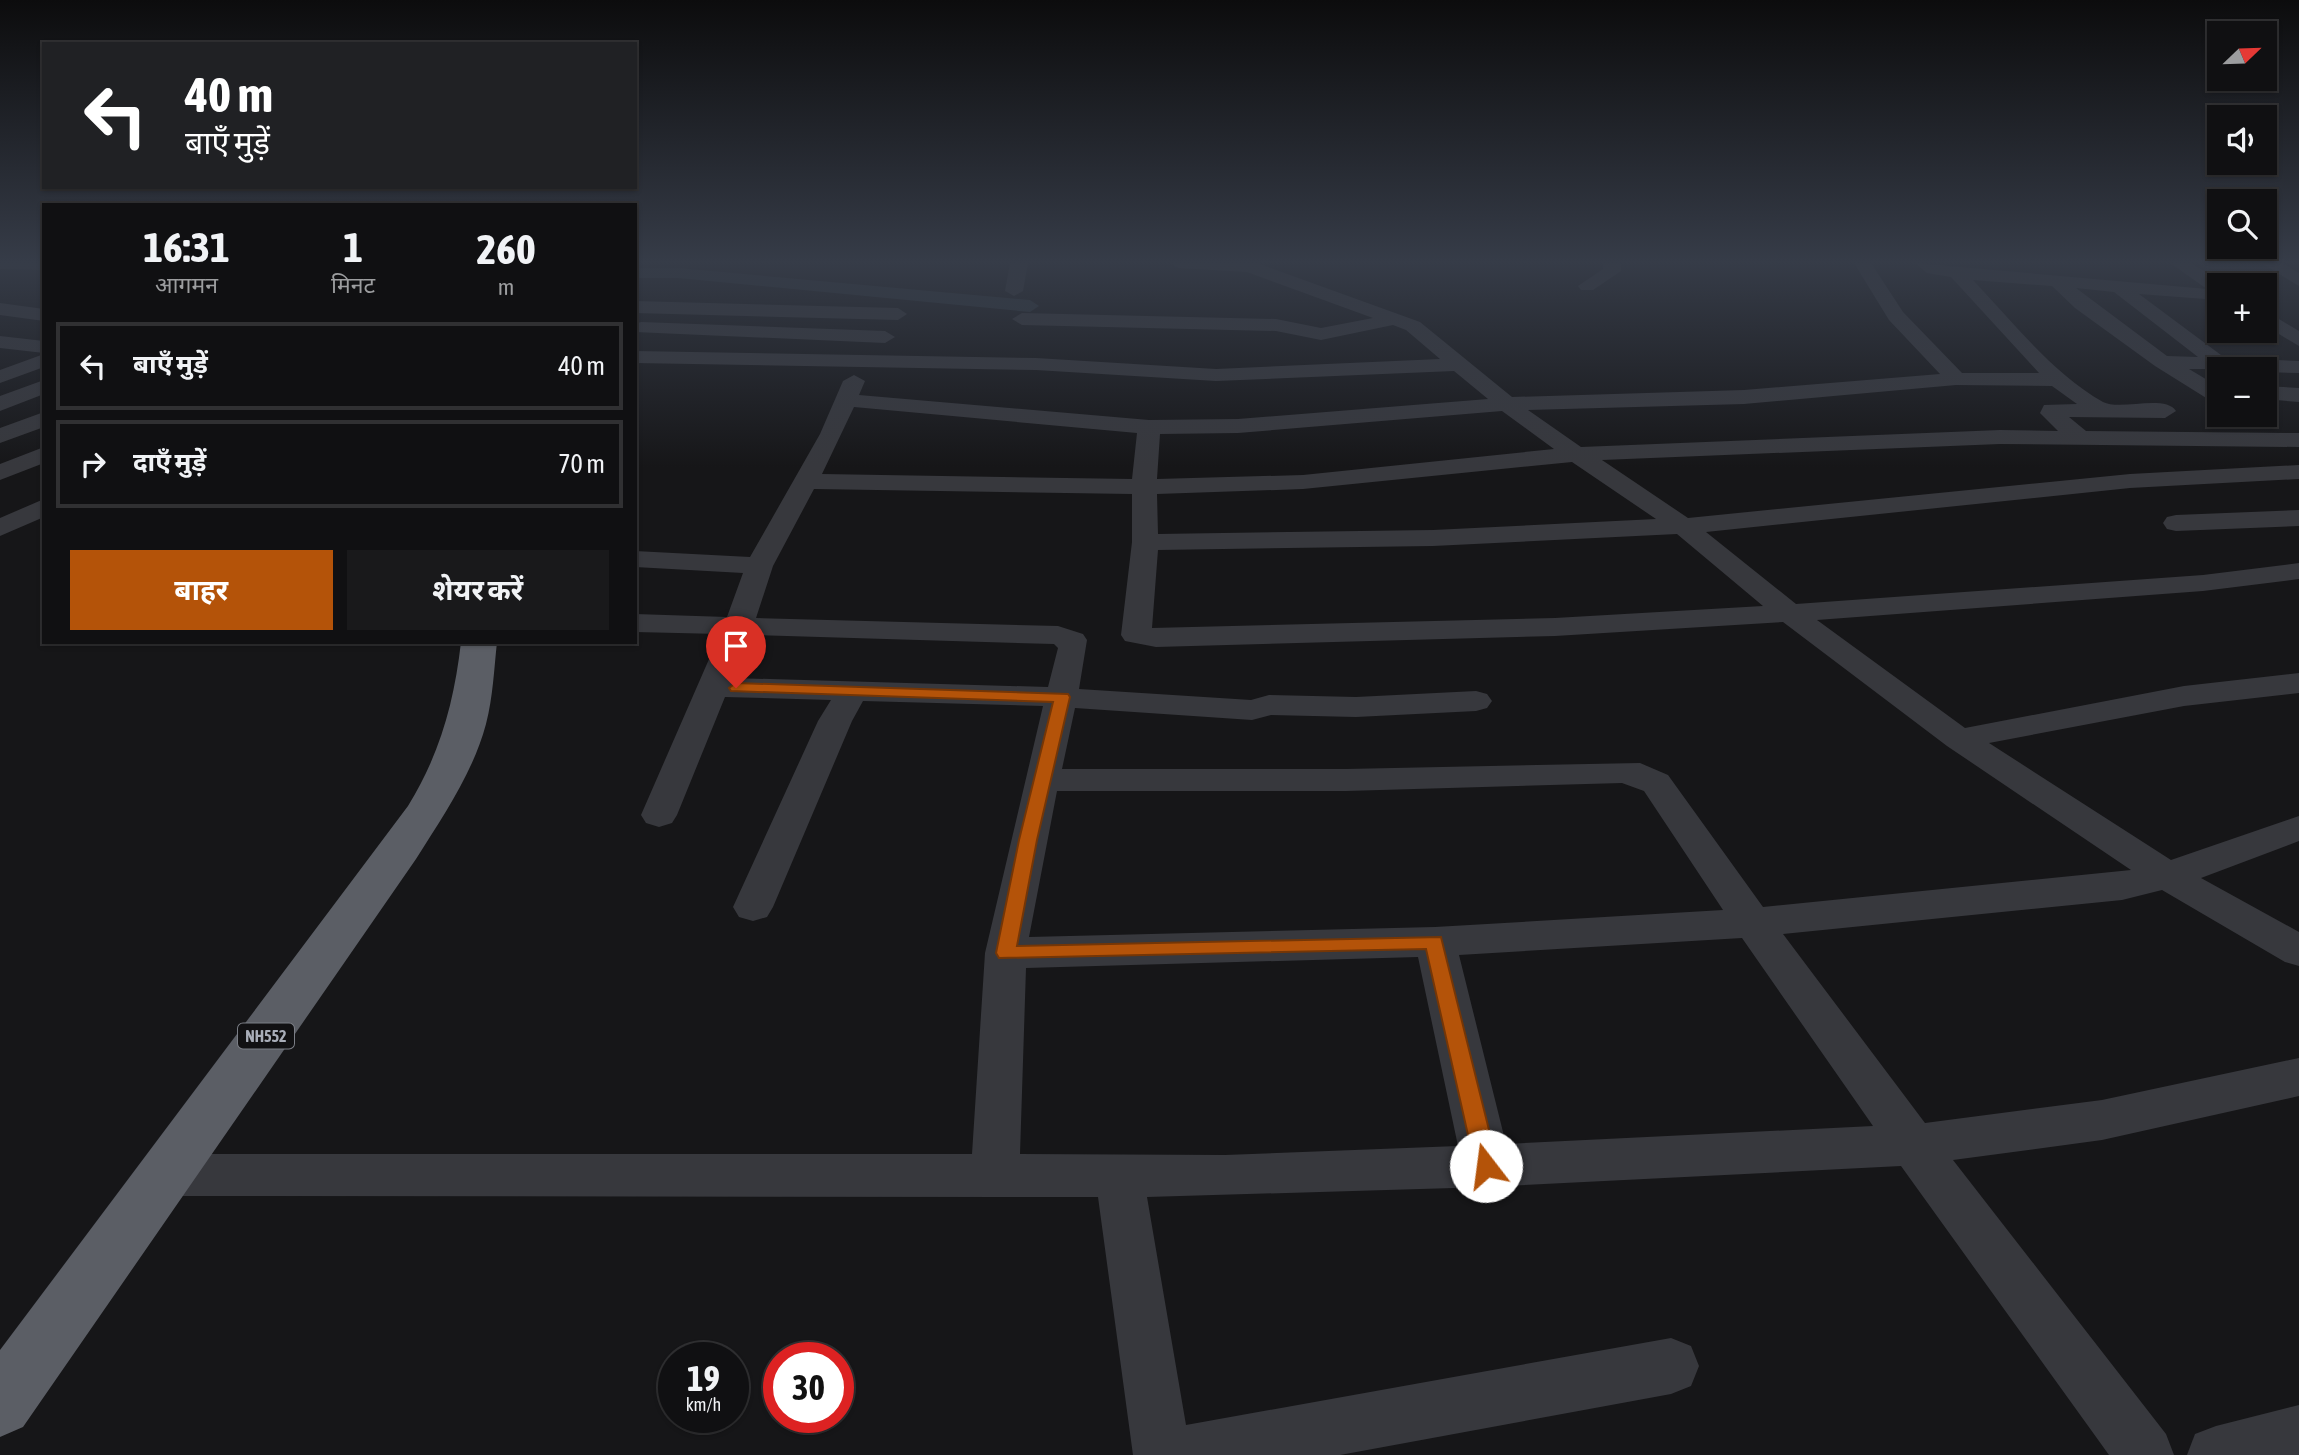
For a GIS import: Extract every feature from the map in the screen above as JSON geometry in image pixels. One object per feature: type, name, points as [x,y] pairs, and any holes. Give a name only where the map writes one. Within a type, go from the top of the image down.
[{"type":"highway","name":"NH552","points":[[0,1404],[401,849],[434,799],[455,758],[472,704],[479,644]]},
{"type":"street","points":[[716,331],[885,337]]},
{"type":"street","points":[[1304,331],[1321,334],[1336,331]]},
{"type":"street","points":[[1419,331],[1508,404],[1683,526],[1789,613],[1959,739],[2166,876],[2299,951]]},
{"type":"street","points":[[1910,331],[1956,379]]},
{"type":"street","points":[[2011,331],[2057,380],[2101,410]]},
{"type":"street","points":[[2119,331],[2162,362],[2207,387]]},
{"type":"street","points":[[2180,331],[2211,357]]},
{"type":"street","points":[[0,342],[42,347]]},
{"type":"street","points":[[637,357],[1035,364],[1216,374],[1461,365]]},
{"type":"street","points":[[1,376],[42,361]]},
{"type":"street","points":[[659,815],[738,627],[759,566],[832,434],[844,400],[865,362]]},
{"type":"street","points":[[2162,362],[2207,364]]},
{"type":"street","points":[[2277,366],[2299,367]]},
{"type":"street","points":[[1,376],[42,384]]},
{"type":"street","points":[[844,400],[1149,427],[1238,426],[1508,404],[1744,397],[1956,379],[2057,380]]},
{"type":"street","points":[[0,404],[42,385]]},
{"type":"street","points":[[2277,393],[2299,395]]},
{"type":"street","points":[[2080,438],[2051,413],[2052,410],[2165,411]]},
{"type":"street","points":[[0,436],[42,419]]},
{"type":"street","points":[[1149,427],[1144,487],[1145,542],[1136,635],[1156,638],[1555,627],[2203,583],[2299,571]]},
{"type":"street","points":[[2277,427],[2299,439]]},
{"type":"street","points":[[807,481],[1144,487],[1303,482],[1577,454],[2000,437],[2299,439]]},
{"type":"street","points":[[0,473],[42,455]]},
{"type":"street","points":[[1145,542],[1433,538],[1683,526],[2005,496],[2130,481],[2299,472]]},
{"type":"street","points":[[0,528],[42,509]]},
{"type":"street","points":[[2176,523],[2299,517]]},
{"type":"street","points":[[637,559],[759,566]]},
{"type":"street","points":[[637,623],[1058,635],[1072,640],[1073,649],[1028,840],[1006,953],[995,1176]]},
{"type":"street","points":[[1959,739],[2184,696],[2299,683]]},
{"type":"street","points":[[713,687],[1062,697],[1252,710],[1269,705],[1356,707],[1476,701]]},
{"type":"street","points":[[753,906],[835,721],[853,691]]},
{"type":"street","points":[[1044,780],[1346,780],[1640,774],[1656,783],[1751,923],[1912,1145],[2145,1455]]},
{"type":"street","points":[[1006,953],[1434,942],[1751,923],[2122,886],[2166,876],[2299,828]]},
{"type":"street","points":[[1434,942],[1486,1166]]},
{"type":"street","points":[[165,1175],[1225,1176],[1486,1166],[1912,1145],[2102,1120],[2299,1077]]},
{"type":"street","points":[[1119,1176],[1162,1455]]},
{"type":"street","points":[[1183,1455],[1671,1366]]},
{"type":"street","points":[[2216,1455],[2299,1434]]},
{"type":"route","points":[[736,688],[1062,697],[1028,840],[1006,953],[1434,942],[1486,1166]]}]
